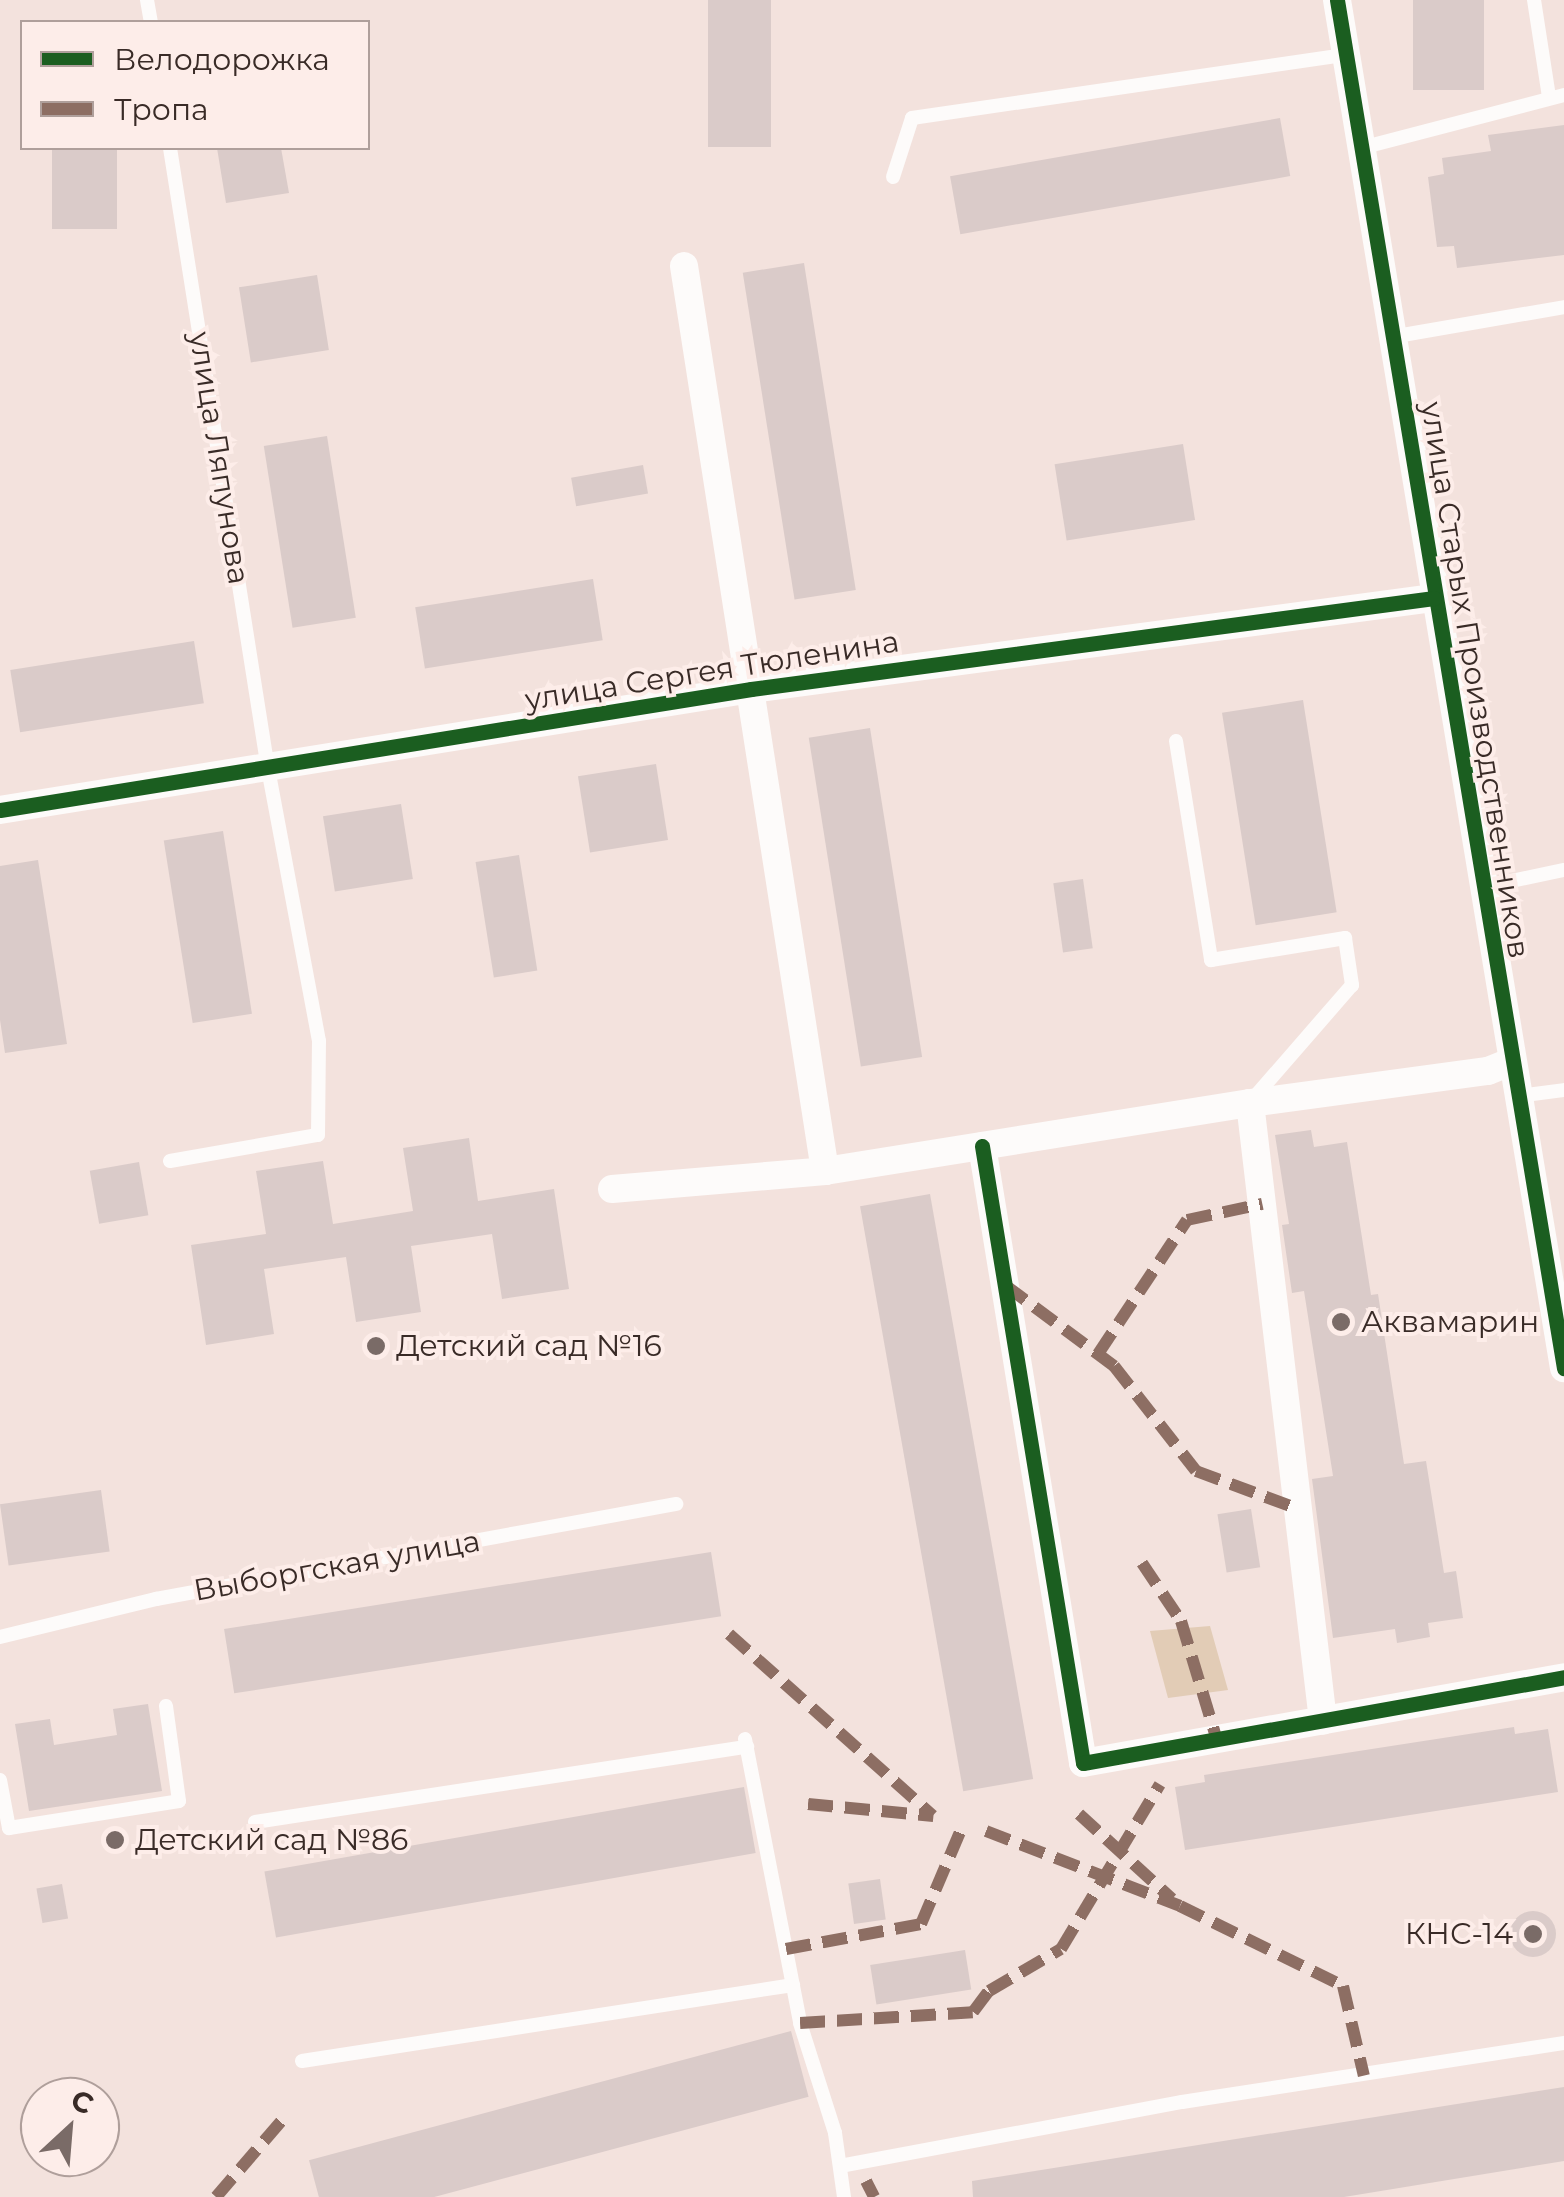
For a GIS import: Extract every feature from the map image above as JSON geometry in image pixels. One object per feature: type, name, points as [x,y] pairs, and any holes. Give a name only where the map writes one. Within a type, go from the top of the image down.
[{"type":"street","name":"улица Старых Производственников","points":[[1337,0],[1510,1062],[1559,1303],[1564,1368]]},
{"type":"street","points":[[684,266],[824,1171]]},
{"type":"street","name":"улица Сергея Тюленина","points":[[0,810],[751,689],[1434,598]]},
{"type":"street","points":[[612,1189],[824,1171],[1250,1103],[1488,1071],[1510,1062]]},
{"type":"street","points":[[1250,1103],[1323,1721]]},
{"type":"street","points":[[982,1146],[1083,1764],[1564,1677]]},
{"type":"lane","points":[[1360,148],[1556,96],[1534,0]]},
{"type":"lane","points":[[892,177],[912,118],[1346,54]]},
{"type":"lane","name":"улица Ляпунова","points":[[170,150],[268,769],[319,1042],[318,1135],[170,1160]]},
{"type":"lane","points":[[1390,337],[1564,307]]},
{"type":"lane","points":[[1176,740],[1211,960],[1345,938],[1352,985],[1250,1103]]},
{"type":"lane","points":[[1482,887],[1564,870]]},
{"type":"lane","points":[[1518,1096],[1564,1090]]},
{"type":"lane","name":"Выборгская улица","points":[[0,1637],[156,1599],[676,1504]]},
{"type":"lane","points":[[0,1780],[9,1828],[178,1801],[166,1706]]},
{"type":"lane","points":[[255,1822],[746,1743],[793,1985],[840,2166],[844,2197]]},
{"type":"lane","points":[[302,2061],[793,1985]]},
{"type":"lane","points":[[840,2166],[1182,2102],[1564,2043]]},
{"type":"shaded area","points":[[1210,1626],[1228,1690],[1168,1698],[1150,1631]]},
{"type":"building","points":[[708,0],[771,0],[771,147],[708,147]]},
{"type":"building","points":[[1413,0],[1484,0],[1484,90],[1413,90]]},
{"type":"building","points":[[1280,118],[1290,176],[960,234],[950,176]]},
{"type":"building","points":[[1564,125],[1564,255],[1457,268],[1454,246],[1437,247],[1428,177],[1444,174],[1442,158],[1491,151],[1488,135]]},
{"type":"building","points":[[52,150],[117,150],[117,229],[52,229]]},
{"type":"building","points":[[217,150],[281,150],[289,193],[226,203]]},
{"type":"building","points":[[804,263],[856,590],[795,600],[743,273]]},
{"type":"building","points":[[317,275],[329,350],[251,362],[239,287]]},
{"type":"building","points":[[327,436],[356,618],[293,628],[264,446]]},
{"type":"building","points":[[1183,444],[1195,520],[1067,540],[1055,464]]},
{"type":"building","points":[[643,465],[648,494],[576,506],[571,478]]},
{"type":"building","points":[[593,579],[603,640],[425,668],[415,607]]},
{"type":"building","points":[[194,641],[204,703],[20,732],[10,670]]},
{"type":"building","points":[[1303,700],[1337,912],[1256,925],[1222,713]]},
{"type":"building","points":[[870,728],[922,1057],[861,1067],[809,738]]},
{"type":"building","points":[[656,764],[668,840],[590,852],[578,776]]},
{"type":"building","points":[[401,804],[413,879],[335,891],[323,816]]},
{"type":"building","points":[[223,831],[252,1014],[193,1023],[164,840]]},
{"type":"building","points":[[519,855],[537,971],[494,977],[476,862]]},
{"type":"building","points":[[38,860],[67,1044],[5,1053],[0,1020],[0,866]]},
{"type":"building","points":[[1083,879],[1093,948],[1063,952],[1053,883]]},
{"type":"building","points":[[1311,1130],[1314,1147],[1347,1142],[1371,1295],[1378,1294],[1404,1464],[1426,1461],[1444,1573],[1456,1571],[1463,1618],[1428,1623],[1430,1637],[1397,1643],[1395,1629],[1333,1638],[1312,1479],[1333,1476],[1304,1291],[1292,1293],[1282,1225],[1289,1224],[1275,1135]]},
{"type":"building","points":[[469,1138],[478,1201],[554,1189],[569,1289],[502,1299],[492,1234],[411,1246],[421,1312],[356,1322],[346,1257],[264,1269],[274,1334],[206,1345],[191,1245],[266,1234],[256,1171],[323,1161],[333,1224],[413,1211],[403,1148]]},
{"type":"building","points":[[139,1162],[148,1215],[99,1224],[90,1171]]},
{"type":"building","points":[[930,1194],[1033,1779],[963,1791],[860,1206]]},
{"type":"building","points":[[101,1490],[110,1551],[9,1566],[0,1504]]},
{"type":"building","points":[[1251,1509],[1260,1567],[1227,1573],[1217,1514]]},
{"type":"building","points":[[711,1552],[721,1616],[234,1693],[224,1629]]},
{"type":"building","points":[[148,1704],[162,1791],[29,1811],[15,1724],[50,1719],[54,1745],[117,1735],[113,1709]]},
{"type":"building","points":[[1514,1727],[1515,1734],[1548,1729],[1558,1792],[1185,1850],[1175,1787],[1205,1782],[1204,1775]]},
{"type":"building","points":[[744,1787],[756,1853],[276,1938],[264,1872]]},
{"type":"building","points":[[880,1879],[886,1920],[854,1924],[848,1883]]},
{"type":"building","points":[[62,1884],[68,1918],[42,1923],[36,1889]]},
{"type":"building","name":"КНС-14","points":[[1533,1911],[1549,1918],[1556,1934],[1549,1950],[1533,1957],[1517,1950],[1510,1934],[1517,1918]]},
{"type":"building","points":[[965,1950],[971,1990],[876,2005],[870,1965]]},
{"type":"building","points":[[791,2031],[809,2097],[434,2197],[319,2197],[309,2160]]},
{"type":"building","points":[[1564,2087],[1564,2161],[1344,2197],[973,2197],[972,2181]]},
{"type":"marked path","points":[[1098,1354],[1187,1220],[1262,1204]]},
{"type":"marked path","points":[[1005,1285],[1114,1366],[1196,1471],[1298,1509]]},
{"type":"marked path","points":[[1142,1563],[1181,1621],[1217,1740]]},
{"type":"marked path","points":[[729,1634],[933,1816]]},
{"type":"marked path","points":[[800,2023],[973,2012],[989,1991],[1061,1949],[1160,1784]]},
{"type":"marked path","points":[[808,1804],[933,1816]]},
{"type":"marked path","points":[[1079,1814],[1172,1899]]},
{"type":"marked path","points":[[986,1831],[1180,1906],[1343,1986],[1364,2076]]},
{"type":"marked path","points":[[786,1949],[921,1924],[960,1832]]},
{"type":"marked path","points":[[216,2197],[284,2118]]},
{"type":"marked path","points":[[866,2181],[874,2197]]},
{"type":"cycle path","points":[[1337,0],[1564,1368]]},
{"type":"cycle path","points":[[0,810],[751,689],[1434,598]]},
{"type":"cycle path","points":[[982,1146],[1083,1763],[1564,1677]]},
{"type":"place","name":"Аквамарин","points":[[1341,1322]]},
{"type":"place","name":"Детский сад №16","points":[[376,1346]]},
{"type":"place","name":"Детский сад №86","points":[[115,1840]]},
{"type":"place","name":"КНС-14","points":[[1533,1934]]}]
